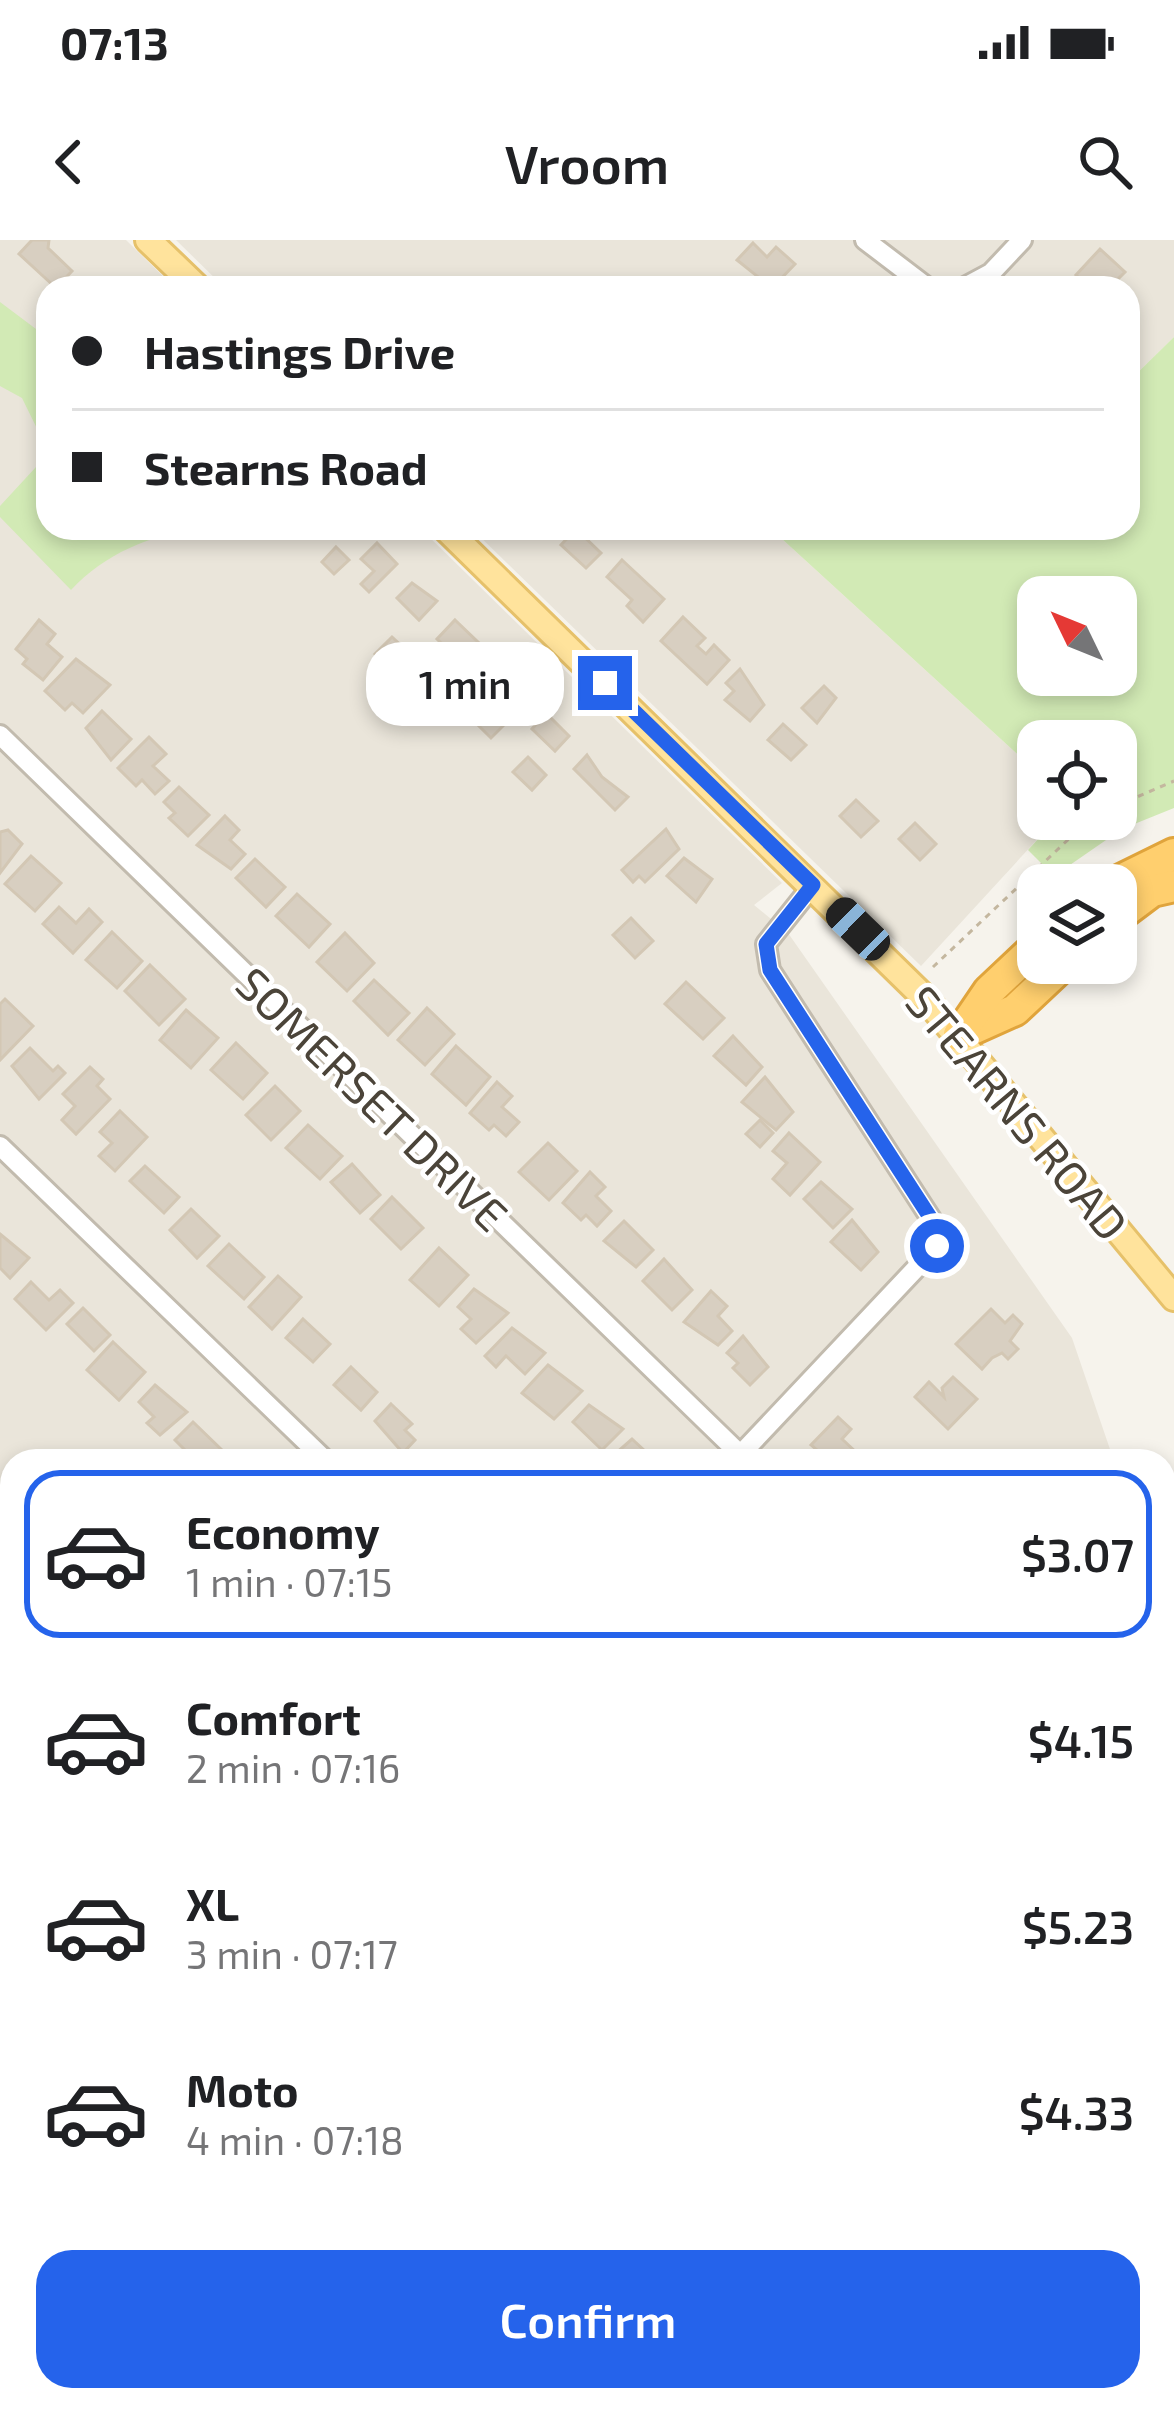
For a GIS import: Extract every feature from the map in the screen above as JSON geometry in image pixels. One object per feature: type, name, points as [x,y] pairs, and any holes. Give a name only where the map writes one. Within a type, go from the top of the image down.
[{"type":"highway","points":[[1137,872],[1174,854]]},
{"type":"highway","points":[[1137,902],[1152,891],[1174,886]]},
{"type":"highway","points":[[958,1036],[989,991],[1017,965]]},
{"type":"highway","points":[[958,1036],[1015,1010],[1043,984]]},
{"type":"main road","points":[[148,240],[186,276]]},
{"type":"main road","name":"STEARNS ROAD","points":[[457,540],[813,885],[958,1036],[1174,1298]]},
{"type":"street","points":[[865,240],[906,276]]},
{"type":"street","points":[[986,276],[1022,240]]},
{"type":"street","name":"SOMERSET DRIVE","points":[[0,734],[735,1449]]},
{"type":"street","points":[[752,1449],[937,1246],[937,1228],[770,970],[766,944],[813,885]]},
{"type":"street","points":[[0,1146],[314,1449]]},
{"type":"path","points":[[1137,797],[1174,781]]},
{"type":"path","points":[[933,967],[1068,840]]},
{"type":"shaded area","points":[[0,240],[126,240],[163,276],[36,276],[36,540],[432,540],[782,883],[754,905],[788,933],[1072,1338],[1110,1449],[0,1449]]},
{"type":"shaded area","points":[[176,240],[1174,240],[1174,337],[1140,370],[1140,276],[213,276]]},
{"type":"shaded area","points":[[483,540],[783,540],[1017,754],[1017,840],[1037,840],[921,966]]},
{"type":"green space","points":[[0,302],[36,329],[36,427],[22,398],[0,386]]},
{"type":"green space","points":[[1174,337],[1174,808],[1137,823],[1137,720],[1017,720],[1017,754],[783,540],[1140,540],[1140,370]]},
{"type":"green space","points":[[36,467],[36,540],[153,540],[98,566],[71,590],[0,517],[0,506]]},
{"type":"green space","points":[[1037,840],[1106,840],[1071,864],[1042,864],[1028,850]]},
{"type":"building","points":[[32,240],[49,240],[48,248],[72,271],[67,276],[43,276],[19,254]]},
{"type":"building","points":[[753,243],[767,257],[776,247],[795,264],[784,276],[757,276],[737,260]]},
{"type":"building","points":[[1100,249],[1125,272],[1121,276],[1076,275]]},
{"type":"building","points":[[566,540],[587,540],[601,553],[586,568],[561,545]]},
{"type":"building","points":[[377,543],[397,564],[369,592],[361,584],[374,571],[361,559]]},
{"type":"building","points":[[336,547],[349,560],[334,574],[322,562]]},
{"type":"building","points":[[622,560],[664,599],[643,622],[627,606],[632,600],[607,577]]},
{"type":"building","points":[[412,583],[437,601],[419,620],[397,598]]},
{"type":"building","points":[[683,617],[705,638],[697,646],[706,654],[714,645],[729,660],[707,684],[661,641]]},
{"type":"building","points":[[39,620],[55,634],[47,644],[62,657],[43,680],[23,664],[27,659],[16,649]]},
{"type":"building","points":[[455,620],[478,642],[460,661],[437,639]]},
{"type":"building","points":[[392,637],[405,649],[388,666],[375,654]]},
{"type":"building","points":[[417,650],[429,662],[411,680],[398,668]]},
{"type":"building","points":[[76,659],[110,685],[83,713],[72,703],[65,710],[45,691]]},
{"type":"building","points":[[475,669],[516,713],[491,738],[476,723],[490,710],[460,681]]},
{"type":"building","points":[[740,669],[764,705],[750,721],[725,700],[734,691],[726,683]]},
{"type":"building","points":[[824,686],[836,698],[817,723],[802,708]]},
{"type":"building","points":[[102,711],[131,739],[111,760],[86,728]]},
{"type":"building","points":[[546,713],[569,736],[555,751],[532,729]]},
{"type":"building","points":[[783,724],[806,745],[791,760],[768,740]]},
{"type":"building","points":[[149,737],[166,754],[153,766],[169,781],[155,794],[142,780],[136,786],[118,768]]},
{"type":"building","points":[[587,755],[602,777],[628,797],[615,810],[574,769]]},
{"type":"building","points":[[528,757],[546,775],[532,790],[513,772]]},
{"type":"building","points":[[179,787],[209,815],[188,836],[169,818],[175,813],[164,802]]},
{"type":"building","points":[[856,800],[878,821],[861,837],[840,816]]},
{"type":"building","points":[[225,816],[239,830],[230,840],[245,854],[231,869],[197,845]]},
{"type":"building","points":[[915,823],[936,844],[920,860],[899,839]]},
{"type":"building","points":[[666,829],[679,849],[645,882],[639,876],[633,882],[622,870]]},
{"type":"building","points":[[8,830],[22,844],[0,873],[0,832]]},
{"type":"building","points":[[31,856],[61,883],[35,911],[5,884]]},
{"type":"building","points":[[684,858],[712,879],[696,902],[667,876]]},
{"type":"building","points":[[255,859],[285,887],[266,907],[236,878]]},
{"type":"building","points":[[297,894],[330,924],[309,947],[276,916]]},
{"type":"building","points":[[59,907],[76,923],[89,909],[102,922],[73,953],[43,924]]},
{"type":"building","points":[[631,918],[653,941],[635,958],[613,935]]},
{"type":"building","points":[[112,932],[142,961],[117,988],[86,960]]},
{"type":"building","points":[[345,933],[374,963],[347,991],[317,962]]},
{"type":"building","points":[[150,965],[185,999],[159,1025],[125,991]]},
{"type":"building","points":[[374,980],[409,1013],[388,1035],[354,1001]]},
{"type":"building","points":[[686,982],[724,1018],[703,1039],[665,1004]]},
{"type":"building","points":[[5,999],[33,1026],[0,1060],[0,1004]]},
{"type":"building","points":[[427,1008],[454,1034],[425,1065],[398,1040]]},
{"type":"building","points":[[186,1010],[218,1038],[191,1068],[160,1040]]},
{"type":"building","points":[[733,1036],[762,1067],[746,1085],[714,1056]]},
{"type":"building","points":[[236,1043],[267,1073],[243,1099],[211,1070]]},
{"type":"building","points":[[456,1046],[490,1077],[466,1105],[432,1074]]},
{"type":"building","points":[[30,1048],[53,1071],[58,1066],[65,1073],[39,1099],[12,1066]]},
{"type":"building","points":[[90,1067],[103,1079],[97,1086],[110,1099],[76,1134],[62,1120],[75,1106],[63,1094]]},
{"type":"building","points":[[765,1077],[793,1112],[776,1130],[742,1102]]},
{"type":"building","points":[[497,1082],[512,1096],[502,1107],[519,1122],[506,1136],[494,1125],[489,1130],[470,1113]]},
{"type":"building","points":[[275,1086],[300,1111],[271,1140],[246,1115]]},
{"type":"building","points":[[120,1111],[147,1137],[115,1171],[99,1156],[112,1143],[100,1132]]},
{"type":"building","points":[[760,1120],[773,1133],[760,1147],[746,1134]]},
{"type":"building","points":[[308,1125],[342,1156],[320,1179],[286,1148]]},
{"type":"building","points":[[789,1133],[820,1162],[790,1195],[773,1179],[787,1163],[773,1151]]},
{"type":"building","points":[[548,1143],[577,1171],[549,1200],[519,1172]]},
{"type":"building","points":[[352,1164],[380,1195],[360,1213],[331,1182]]},
{"type":"building","points":[[145,1166],[179,1197],[164,1213],[130,1181]]},
{"type":"building","points":[[590,1172],[605,1187],[596,1196],[611,1211],[597,1226],[586,1215],[581,1220],[563,1203]]},
{"type":"building","points":[[821,1182],[852,1209],[833,1228],[804,1199]]},
{"type":"building","points":[[392,1197],[423,1228],[401,1249],[371,1219]]},
{"type":"building","points":[[191,1209],[219,1236],[197,1258],[170,1230]]},
{"type":"building","points":[[852,1220],[878,1252],[861,1270],[831,1242]]},
{"type":"building","points":[[624,1221],[653,1250],[636,1267],[604,1241]]},
{"type":"building","points":[[0,1234],[29,1258],[10,1278],[0,1268]]},
{"type":"building","points":[[229,1244],[264,1277],[244,1299],[208,1266]]},
{"type":"building","points":[[439,1248],[468,1275],[439,1306],[410,1280]]},
{"type":"building","points":[[664,1259],[692,1290],[672,1310],[643,1281]]},
{"type":"building","points":[[278,1276],[301,1297],[272,1329],[249,1307]]},
{"type":"building","points":[[31,1282],[49,1300],[60,1290],[73,1303],[46,1330],[15,1299]]},
{"type":"building","points":[[474,1289],[508,1313],[476,1343],[461,1329],[471,1319],[458,1307]]},
{"type":"building","points":[[711,1291],[727,1306],[718,1316],[732,1331],[718,1345],[684,1322]]},
{"type":"building","points":[[83,1308],[110,1335],[94,1351],[67,1324]]},
{"type":"building","points":[[991,1309],[1005,1323],[1013,1315],[1022,1324],[1010,1341],[1018,1349],[1008,1359],[1002,1353],[992,1358],[982,1369],[956,1344]]},
{"type":"building","points":[[303,1319],[330,1344],[313,1362],[286,1338]]},
{"type":"building","points":[[512,1328],[545,1353],[525,1374],[506,1356],[496,1367],[485,1356]]},
{"type":"building","points":[[743,1336],[768,1367],[750,1385],[733,1368],[738,1363],[727,1353]]},
{"type":"building","points":[[113,1342],[145,1372],[119,1400],[87,1370]]},
{"type":"building","points":[[548,1365],[582,1391],[554,1419],[522,1393]]},
{"type":"building","points":[[351,1367],[377,1392],[361,1410],[334,1385]]},
{"type":"building","points":[[953,1377],[977,1399],[948,1429],[915,1397],[929,1382],[944,1397],[942,1388]]},
{"type":"building","points":[[155,1385],[187,1412],[160,1435],[147,1423],[154,1417],[139,1402]]},
{"type":"building","points":[[391,1404],[412,1424],[405,1430],[415,1440],[407,1449],[400,1449],[375,1421]]},
{"type":"building","points":[[589,1405],[623,1429],[601,1449],[573,1422]]},
{"type":"building","points":[[838,1417],[851,1429],[842,1439],[853,1449],[811,1445]]},
{"type":"building","points":[[193,1422],[221,1449],[184,1449],[175,1440]]},
{"type":"building","points":[[632,1439],[643,1449],[621,1449]]},
{"type":"route","points":[[605,683],[813,885],[776,924],[766,944],[770,970],[937,1228],[937,1246]]}]
